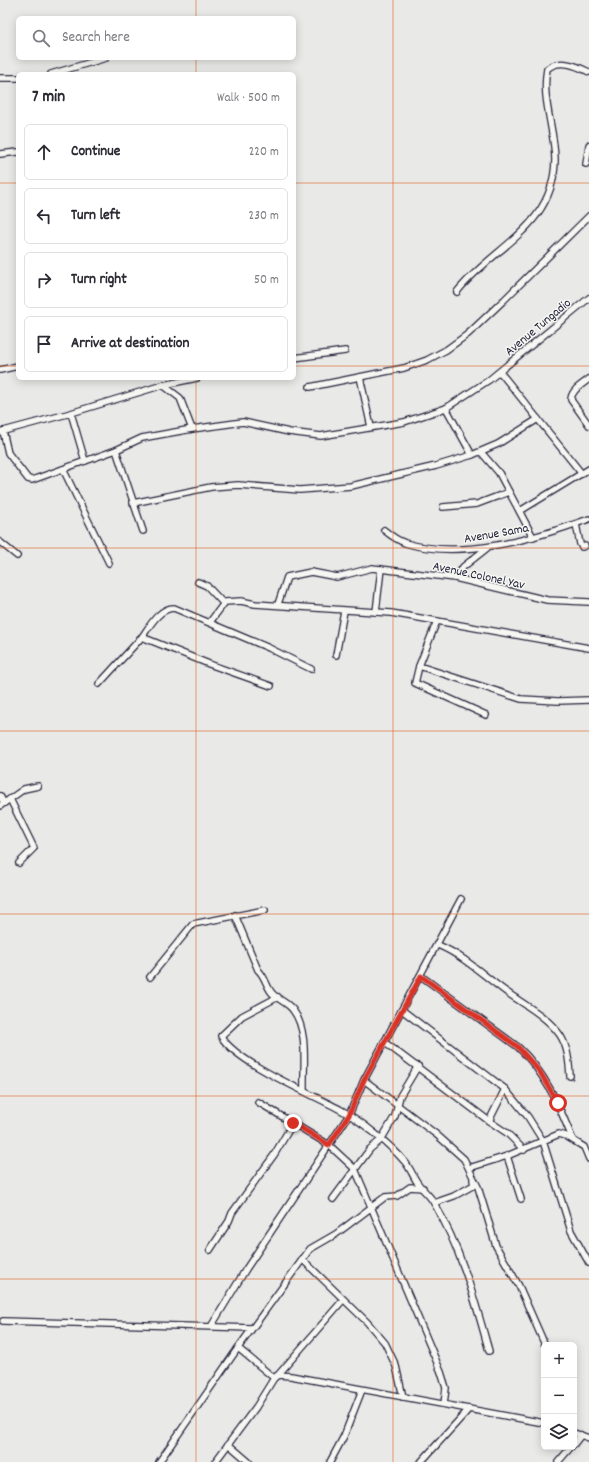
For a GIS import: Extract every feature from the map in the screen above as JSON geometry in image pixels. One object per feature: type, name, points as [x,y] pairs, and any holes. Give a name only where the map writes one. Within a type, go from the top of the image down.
[{"type":"street","points":[[58,72],[99,60]]},
{"type":"street","points":[[457,292],[472,275],[517,238],[526,228],[544,202],[551,187],[555,159],[546,84],[547,69],[560,63],[571,64],[589,72]]},
{"type":"street","points":[[0,78],[16,78]]},
{"type":"street","points":[[586,164],[589,145]]},
{"type":"street","points":[[0,154],[16,152]]},
{"type":"street","points":[[310,387],[404,368],[427,360],[452,346],[468,334],[504,300],[589,216]]},
{"type":"street","name":"Avenue Tungadio","points":[[1,431],[8,453],[28,479],[36,479],[116,450],[142,438],[192,428],[243,422],[289,432],[321,436],[404,422],[446,408],[500,372],[542,335],[589,298]]},
{"type":"street","points":[[296,358],[345,351]]},
{"type":"street","points":[[0,370],[16,366]]},
{"type":"street","points":[[500,372],[582,474]]},
{"type":"street","points":[[360,377],[371,427]]},
{"type":"street","points":[[589,379],[571,395],[571,400],[589,425]]},
{"type":"street","points":[[1,431],[71,413],[163,385],[187,380]]},
{"type":"street","points":[[163,385],[180,398],[192,428]]},
{"type":"street","points":[[446,408],[472,455]]},
{"type":"street","points":[[71,413],[85,461]]},
{"type":"street","points":[[133,503],[218,487],[238,485],[300,490],[351,486],[436,466],[481,452],[498,444],[538,419]]},
{"type":"street","points":[[116,450],[142,531]]},
{"type":"street","points":[[481,452],[499,473],[533,537]]},
{"type":"street","points":[[63,469],[109,563]]},
{"type":"street","points":[[520,511],[589,469]]},
{"type":"street","points":[[444,507],[477,504],[510,492]]},
{"type":"street","name":"Avenue Sama","points":[[384,530],[400,541],[461,550],[487,547],[533,537],[589,519]]},
{"type":"street","points":[[576,524],[580,544],[582,547],[585,546]]},
{"type":"street","points":[[0,542],[17,556]]},
{"type":"street","points":[[455,578],[463,567],[487,547]]},
{"type":"street","name":"Avenue Colonel Yav","points":[[278,604],[287,577],[311,572],[337,577],[364,568],[455,578],[539,599],[589,602]]},
{"type":"street","points":[[376,612],[381,569]]},
{"type":"street","points":[[198,582],[207,586],[223,603]]},
{"type":"street","points":[[210,622],[224,602],[241,601],[255,604],[278,604],[344,611],[376,612],[437,621],[589,648]]},
{"type":"street","points":[[99,684],[142,637],[150,623],[172,608],[210,622],[270,648],[312,669]]},
{"type":"street","points":[[336,655],[344,611]]},
{"type":"street","points":[[437,621],[419,666],[415,683],[486,715]]},
{"type":"street","points":[[142,637],[209,664],[271,686]]},
{"type":"street","points":[[419,666],[521,699],[558,701],[589,700]]},
{"type":"street","points":[[0,796],[2,804],[29,786],[38,786]]},
{"type":"street","points":[[10,799],[34,848],[19,862]]},
{"type":"street","points":[[212,1325],[246,1268],[349,1115],[364,1080],[461,899]]},
{"type":"street","points":[[150,977],[193,924],[265,910]]},
{"type":"street","points":[[235,915],[258,970],[262,974],[270,992],[286,1002],[292,1009],[301,1025],[304,1091]]},
{"type":"street","points":[[438,944],[465,959],[538,1014],[554,1029],[559,1034],[566,1049],[570,1076]]},
{"type":"street","points":[[421,976],[518,1047],[532,1060],[549,1085],[573,1140]]},
{"type":"street","points":[[278,998],[250,1010],[221,1036],[224,1043],[243,1058],[349,1115],[381,1140],[406,1163],[418,1184],[423,1188],[434,1203],[456,1250],[468,1282],[489,1351]]},
{"type":"street","points":[[402,1010],[504,1089],[528,1117],[543,1141],[571,1231],[589,1263]]},
{"type":"street","points":[[384,1042],[507,1133],[524,1150]]},
{"type":"street","points":[[333,1199],[370,1149],[381,1140],[395,1116],[400,1096],[418,1066]]},
{"type":"street","points":[[364,1080],[456,1151],[469,1168],[478,1187],[496,1246],[519,1286],[544,1342]]},
{"type":"street","points":[[489,1121],[504,1089]]},
{"type":"street","points":[[258,1102],[329,1145],[355,1169],[442,1372],[446,1388],[444,1404]]},
{"type":"street","points":[[210,1250],[229,1221],[232,1213],[274,1155],[293,1123]]},
{"type":"street","points":[[469,1168],[524,1150],[559,1134],[584,1147],[589,1159]]},
{"type":"street","points":[[507,1156],[521,1199]]},
{"type":"street","points":[[434,1203],[474,1185],[469,1168]]},
{"type":"street","points":[[159,1462],[252,1328],[313,1246],[336,1234],[385,1197],[397,1196],[410,1187],[423,1188]]},
{"type":"street","points":[[302,1259],[367,1322],[385,1343],[396,1366],[403,1397]]},
{"type":"street","points":[[215,1462],[256,1408],[276,1376],[343,1300]]},
{"type":"street","points":[[3,1320],[212,1325],[252,1328]]},
{"type":"street","points":[[238,1348],[276,1376],[291,1376],[541,1422]]},
{"type":"street","points":[[329,1461],[344,1436],[362,1390]]},
{"type":"street","points":[[421,1462],[469,1409]]},
{"type":"street","points":[[577,1434],[589,1438]]},
{"type":"street","points":[[577,1441],[582,1435]]},
{"type":"street","points":[[228,1444],[249,1462]]},
{"type":"street","points":[[558,1462],[568,1450]]},
{"type":"route","points":[[293,1123],[329,1145],[349,1115],[364,1080],[421,976],[518,1047],[532,1060],[549,1085],[558,1103]]}]
